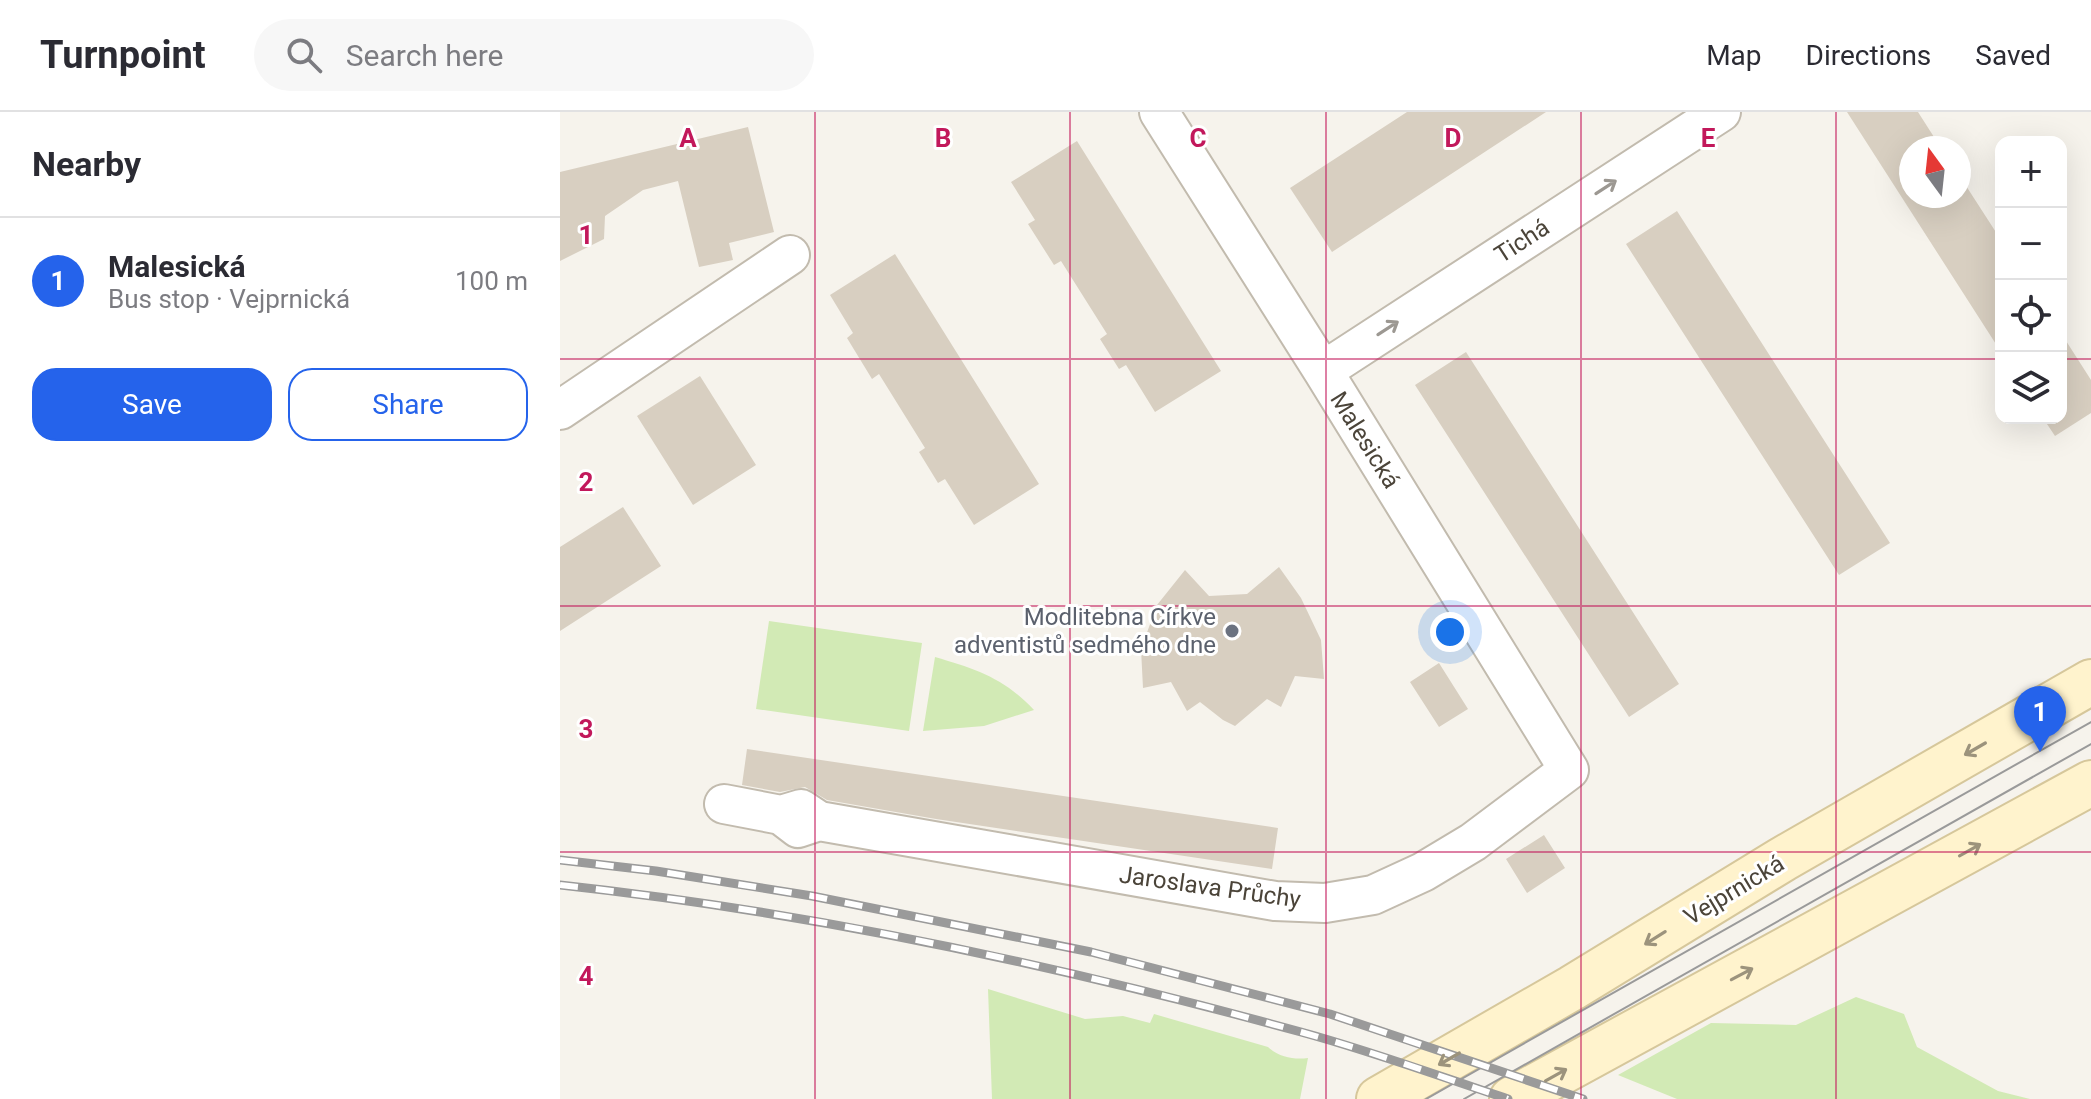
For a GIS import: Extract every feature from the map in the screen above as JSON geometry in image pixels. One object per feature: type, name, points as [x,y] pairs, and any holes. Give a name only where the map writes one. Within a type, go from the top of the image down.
[{"type":"main road","name":"Vejprnická","points":[[1379,1099],[1572,988],[1783,859],[2091,682]]},
{"type":"main road","points":[[1512,1099],[2091,783]]},
{"type":"street","name":"Malesická","points":[[1159,112],[1569,770]]},
{"type":"street","name":"Tichá","points":[[1323,371],[1721,112]]},
{"type":"street","points":[[560,410],[790,255]]},
{"type":"street","name":"Jaroslava Průchy","points":[[724,804],[781,815],[798,828],[819,821],[1275,901],[1325,903],[1373,895],[1423,872],[1473,842],[1569,770]]},
{"type":"green space","points":[[769,621],[922,643],[909,731],[756,709]]},
{"type":"green space","points":[[935,657],[989,676],[1012,690],[1034,710],[984,726],[923,731]]},
{"type":"green space","points":[[988,989],[1085,1019],[1123,1016],[1150,1023],[1154,1014],[1268,1047],[1287,1057],[1308,1058],[1300,1099],[992,1099]]},
{"type":"green space","points":[[1856,997],[1904,1014],[1917,1047],[1998,1091],[2030,1099],[1677,1099],[1618,1075],[1711,1023],[1796,1025]]},
{"type":"building","points":[[1407,112],[1546,112],[1332,252],[1290,188]]},
{"type":"building","points":[[1847,112],[1918,112],[1933,136],[1899,136],[1899,193]]},
{"type":"building","points":[[748,127],[774,232],[729,243],[733,260],[699,267],[678,181],[643,190],[605,216],[604,239],[560,261],[560,172]]},
{"type":"building","points":[[1077,141],[1221,371],[1155,412],[1126,365],[1119,369],[1100,339],[1107,334],[1061,261],[1054,265],[1028,224],[1035,220],[1011,182]]},
{"type":"building","points":[[1971,194],[1995,231],[1995,343],[1909,208],[1971,208]]},
{"type":"building","points":[[1677,211],[1890,543],[1839,575],[1626,244]]},
{"type":"building","points":[[895,254],[1039,484],[974,525],[945,479],[938,483],[919,452],[925,448],[879,374],[872,379],[847,338],[853,333],[830,295]]},
{"type":"building","points":[[2067,342],[2091,380],[2091,413],[2055,436],[2047,424],[2067,424]]},
{"type":"building","points":[[1466,352],[1679,684],[1629,717],[1415,385]]},
{"type":"building","points":[[700,376],[756,465],[693,505],[637,416]]},
{"type":"building","points":[[623,507],[661,566],[560,631],[560,547]]},
{"type":"building","name":"Modlitebna Církve adventistů sedmého dne","points":[[1279,567],[1301,598],[1321,640],[1324,679],[1295,676],[1281,707],[1267,699],[1235,726],[1200,702],[1187,711],[1171,682],[1143,688],[1141,649],[1157,605],[1185,570],[1209,596],[1247,594]]},
{"type":"building","points":[[1439,663],[1468,709],[1439,727],[1410,682]]},
{"type":"building","points":[[747,749],[1278,828],[1272,869],[827,800],[805,787],[780,792],[742,785]]},
{"type":"building","points":[[1544,835],[1565,868],[1527,893],[1506,859]]},
{"type":"tram line","points":[[1426,1099],[2091,722]]},
{"type":"tram line","points":[[1464,1099],[2091,744]]},
{"type":"railway","points":[[560,860],[656,871],[812,896],[1091,952],[1330,1014],[1583,1099]]},
{"type":"railway","points":[[560,885],[748,910],[1026,963],[1301,1032],[1508,1099]]},
{"type":"place","name":"Modlitebna Církve adventistů sedmého dne","points":[[1232,631]]},
{"type":"place","name":"Malesická","points":[[2040,752]]}]
